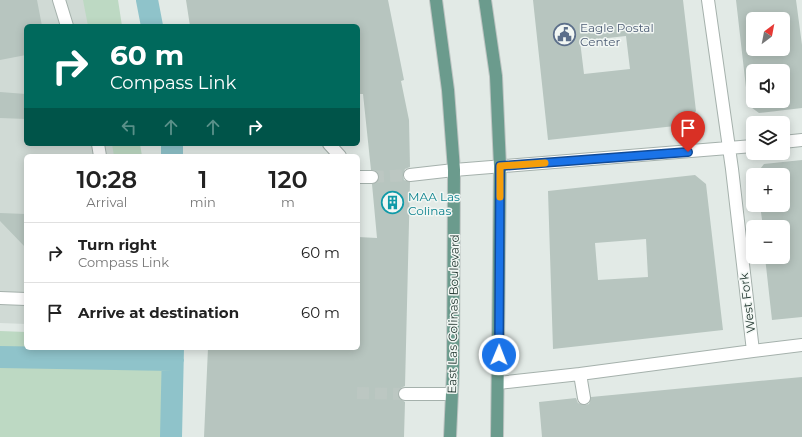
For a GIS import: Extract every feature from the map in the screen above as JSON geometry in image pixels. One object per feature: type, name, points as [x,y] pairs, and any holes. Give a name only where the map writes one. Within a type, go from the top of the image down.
[{"type":"main road","name":"East Las Colinas Boulevard","points":[[436,0],[448,90],[454,170],[452,394],[450,437]]},
{"type":"main road","points":[[485,0],[496,76],[500,166],[497,437]]},
{"type":"street","points":[[59,0],[66,24]]},
{"type":"street","name":"West Fork","points":[[708,0],[729,149],[753,351]]},
{"type":"street","points":[[790,141],[802,140]]},
{"type":"street","points":[[331,146],[338,154]]},
{"type":"street","points":[[410,175],[500,166],[746,147]]},
{"type":"street","points":[[360,177],[372,177]]},
{"type":"street","points":[[0,298],[24,299]]},
{"type":"street","points":[[498,383],[580,374],[802,345]]},
{"type":"street","points":[[580,374],[584,398]]},
{"type":"street","points":[[405,394],[452,394]]},
{"type":"shaded area","points":[[0,0],[85,0],[89,24],[24,24],[24,146],[128,146],[130,154],[24,154],[24,324],[0,323]]},
{"type":"green space","points":[[83,0],[118,0],[122,24],[88,24]]},
{"type":"green space","points":[[112,146],[140,146],[142,154],[114,154]]},
{"type":"green space","points":[[0,331],[24,332],[24,350],[171,350],[173,360],[172,437],[0,437]]},
{"type":"building","points":[[0,0],[37,0],[42,24],[24,24],[24,55],[0,60]]},
{"type":"building","name":"MAA Las Colinas","points":[[186,0],[388,0],[404,80],[401,81],[409,120],[410,167],[405,169],[403,175],[404,180],[410,182],[405,386],[401,388],[398,394],[399,398],[405,402],[404,437],[204,437],[208,350],[360,350],[360,237],[377,238],[372,184],[378,181],[379,177],[376,171],[371,170],[363,94],[360,94],[360,24],[190,24]]},
{"type":"building","points":[[533,0],[683,0],[696,111],[684,125],[548,140]],"holes":[[[626,36],[630,69],[584,74],[580,41]]]},
{"type":"building","points":[[736,0],[796,0],[802,45],[802,108],[759,113],[752,108],[790,108],[790,64],[746,64],[746,88]]},
{"type":"building","points":[[0,92],[24,94],[24,119],[0,118]]},
{"type":"building","points":[[802,160],[802,317],[772,320],[766,264],[790,264],[790,220],[762,220],[761,212],[790,212],[790,168],[761,168],[764,164]]},
{"type":"building","points":[[695,175],[706,184],[723,330],[553,349],[548,191]],"holes":[[[646,239],[648,277],[598,280],[595,243]]]},
{"type":"building","points":[[0,213],[24,214],[24,246],[0,221]]},
{"type":"building","points":[[802,377],[802,437],[542,437],[539,402],[576,398],[578,403],[585,405],[589,404],[591,397]]},
{"type":"waterway","points":[[147,0],[152,24]]},
{"type":"waterway","points":[[172,146],[172,154]]},
{"type":"waterway","points":[[171,437],[173,350]]},
{"type":"waterway","points":[[0,357],[173,360]]},
{"type":"tunnel","points":[[372,177],[410,175]]},
{"type":"tunnel","points":[[357,393],[405,394]]},
{"type":"slow traffic","points":[[500,197],[500,166],[545,163]]},
{"type":"place","name":"Eagle Postal Center","points":[[565,34]]},
{"type":"place","name":"MAA Las Colinas","points":[[392,203]]},
{"type":"route","points":[[499,355],[500,166],[688,152]]}]
